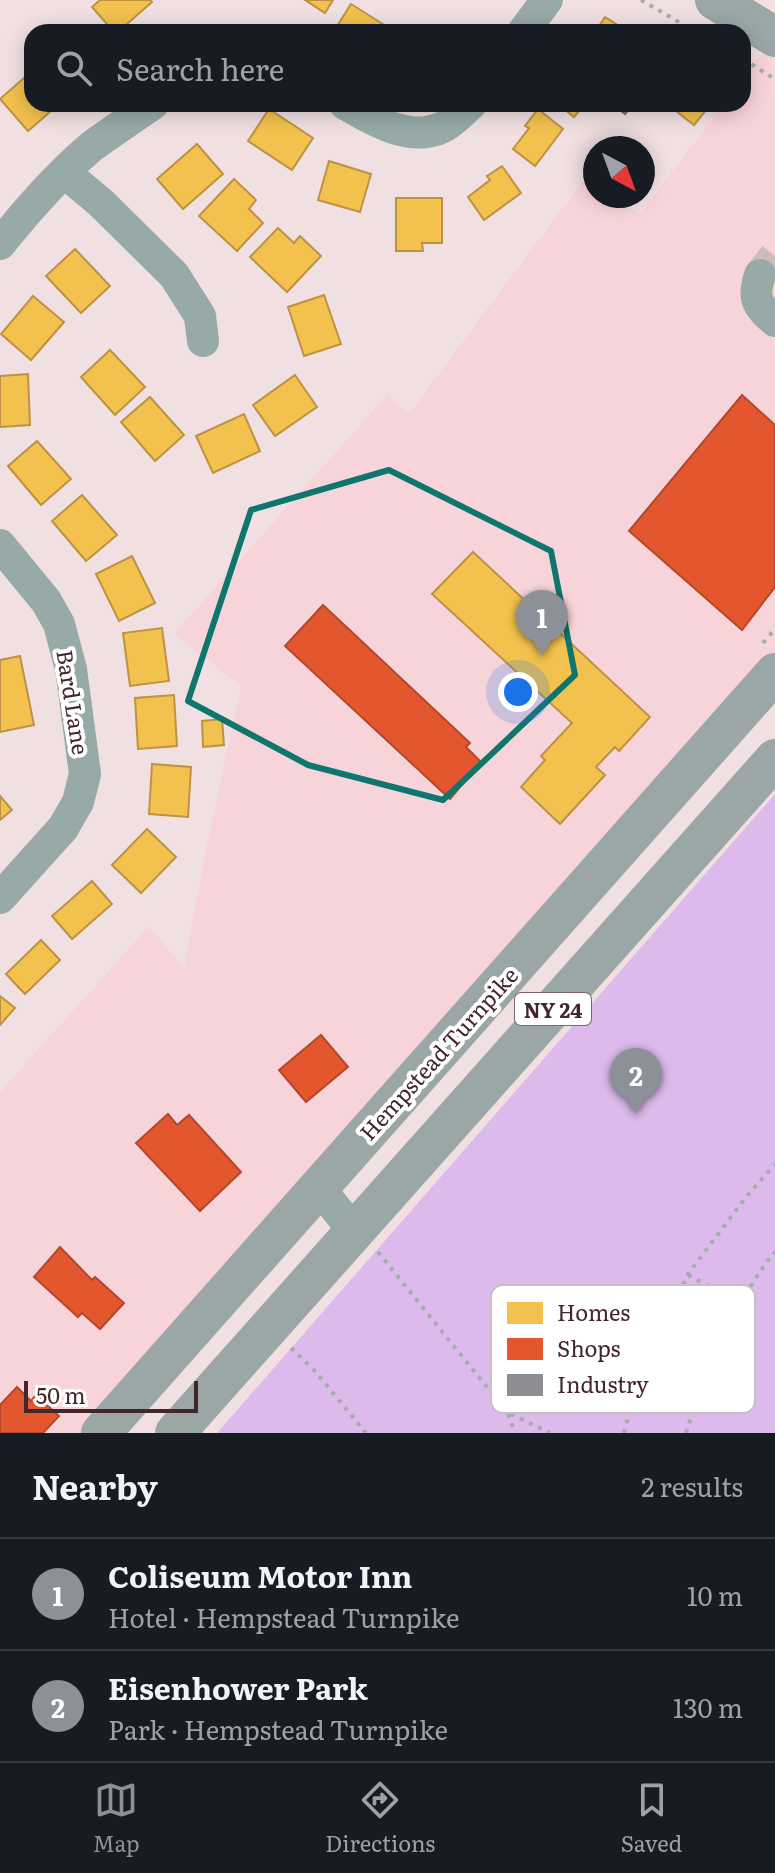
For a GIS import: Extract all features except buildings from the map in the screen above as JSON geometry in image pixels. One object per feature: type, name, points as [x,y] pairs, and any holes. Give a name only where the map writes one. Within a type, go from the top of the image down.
[{"type":"main road","points":[[715,0],[775,37]]},
{"type":"main road","name":"Hempstead Turnpike","points":[[101,1433],[775,673]]},
{"type":"main road","name":"NY 24","points":[[175,1433],[364,1239],[775,759]]},
{"type":"street","points":[[529,24],[547,0]]},
{"type":"street","points":[[0,244],[34,202],[64,172],[92,146],[141,112]]},
{"type":"street","points":[[358,112],[406,133],[441,128],[461,112]]},
{"type":"street","points":[[64,172],[101,203],[174,275],[200,316],[203,341]]},
{"type":"street","points":[[760,275],[755,290],[759,307],[775,321]]},
{"type":"street","name":"Bard Lane","points":[[0,545],[46,601],[59,624],[71,669],[85,774],[78,802],[63,828],[0,898]]},
{"type":"street","points":[[319,1188],[364,1239]]},
{"type":"path","points":[[641,0],[682,24]]},
{"type":"path","points":[[751,64],[775,79]]},
{"type":"path","points":[[683,1285],[688,1274],[746,1197],[775,1164]]},
{"type":"path","points":[[364,1239],[491,1393]]},
{"type":"path","points":[[752,1285],[761,1268],[774,1254]]},
{"type":"path","points":[[688,1274],[708,1285]]},
{"type":"path","points":[[289,1346],[314,1370],[366,1433]]},
{"type":"path","points":[[507,1413],[515,1433]]},
{"type":"path","points":[[509,1413],[550,1433]]},
{"type":"path","points":[[624,1433],[629,1413]]},
{"type":"path","points":[[686,1433],[692,1413]]},
{"type":"highlighted area","points":[[389,470],[551,551],[575,675],[443,800],[308,765],[188,701],[251,510]]},
{"type":"shaded area","points":[[774,39],[775,670],[98,1433],[0,1433],[0,1092],[149,926],[184,968],[241,686],[174,634],[387,395],[409,414],[583,180],[583,208],[631,208],[640,214],[645,208],[655,208],[655,194],[718,112],[751,112],[751,69]]},
{"type":"shaded area","points":[[775,794],[775,1433],[217,1433]]},
{"type":"tunnel","points":[[760,275],[775,256]]},
{"type":"place","name":"Coliseum Motor Inn","points":[[542,656]]},
{"type":"place","name":"Eisenhower Park","points":[[636,1114]]}]
